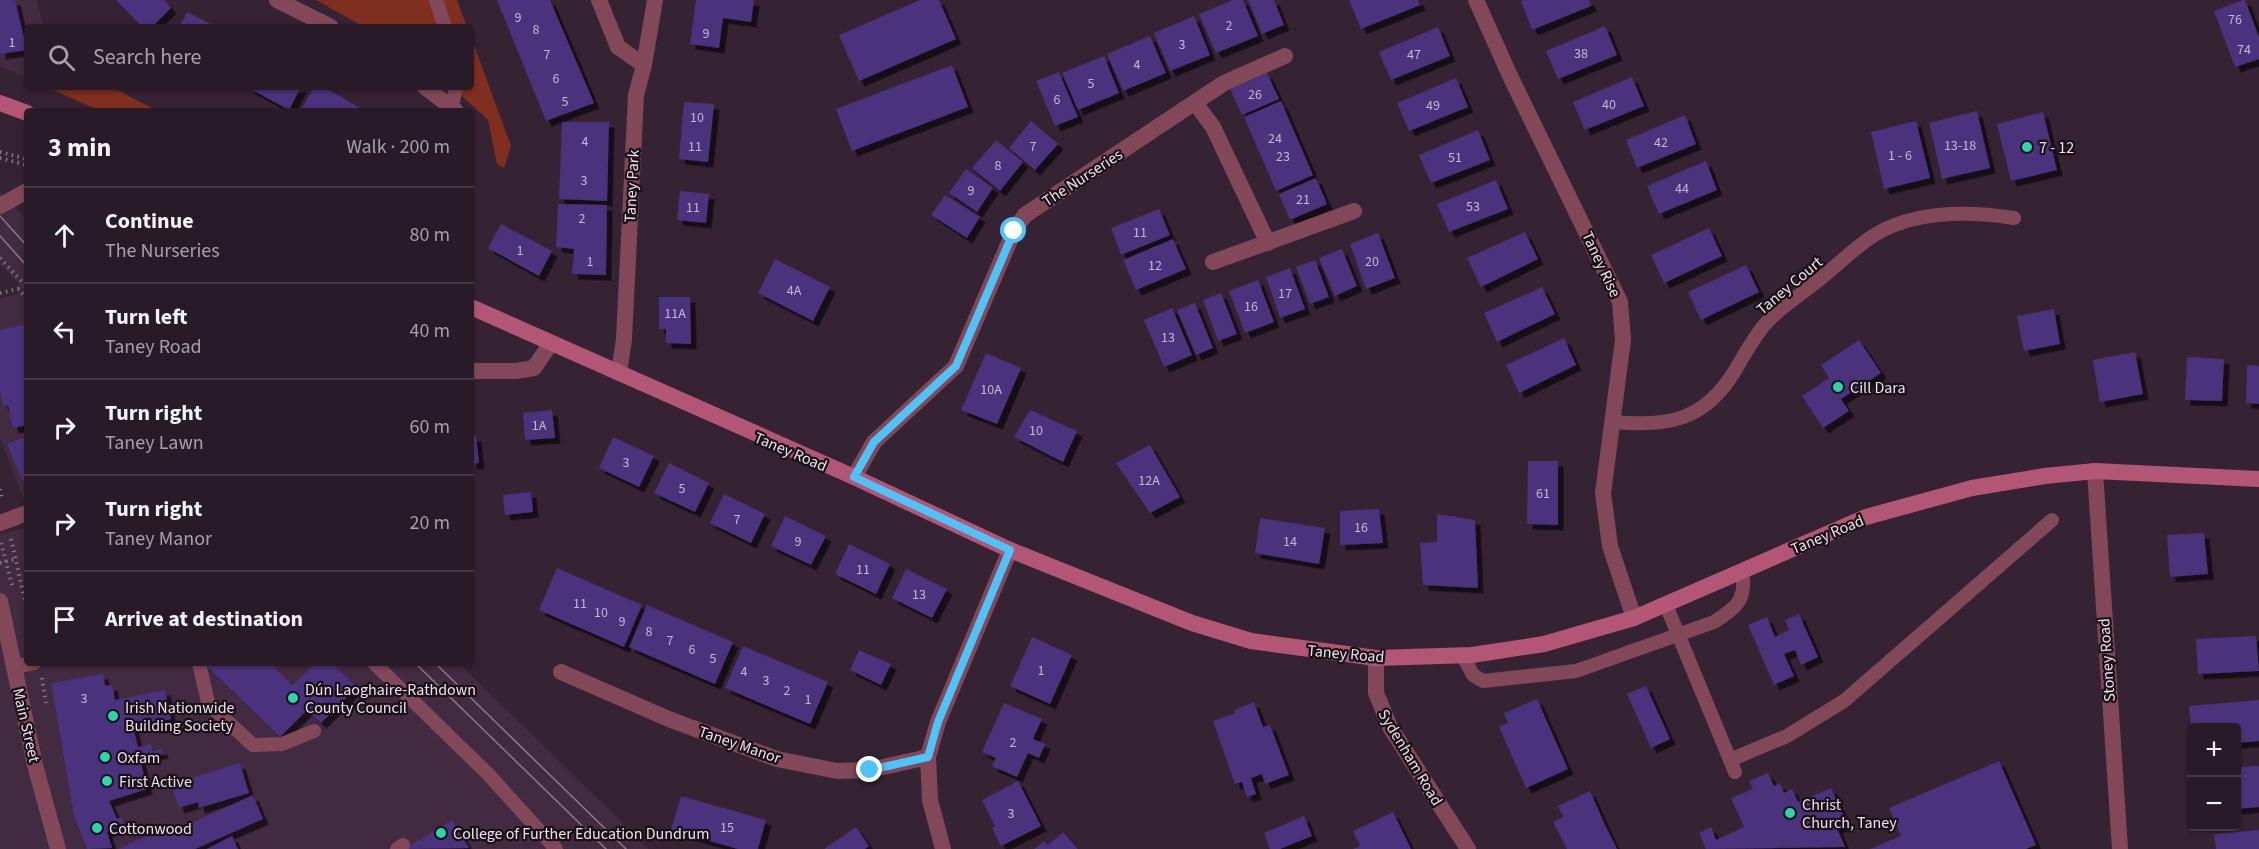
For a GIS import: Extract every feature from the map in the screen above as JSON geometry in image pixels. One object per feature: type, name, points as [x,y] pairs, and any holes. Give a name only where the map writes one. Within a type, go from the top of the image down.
[{"type":"main road","points":[[0,103],[24,114]]},
{"type":"main road","points":[[0,112],[24,115]]},
{"type":"main road","name":"Taney Road","points":[[474,308],[854,477],[1010,550],[1220,633],[1297,649],[1376,658],[1463,656],[1544,644],[1634,618],[1866,517],[1914,502],[2045,476],[2095,471],[2259,479]]},
{"type":"street","points":[[277,0],[325,24]]},
{"type":"street","points":[[599,0],[618,47],[644,65]]},
{"type":"street","name":"Taney Park","points":[[619,373],[624,339],[636,95],[644,65],[655,0]]},
{"type":"street","name":"Taney Rise","points":[[1476,0],[1511,78],[1620,302],[1623,340],[1604,493],[1605,520],[1610,546],[1634,618]]},
{"type":"street","name":"The Nurseries","points":[[854,477],[874,442],[956,366],[1014,231],[1025,215],[1196,104],[1224,83],[1285,56]]},
{"type":"street","points":[[429,90],[454,108]]},
{"type":"street","points":[[1196,104],[1213,127],[1268,243]]},
{"type":"street","points":[[0,206],[24,193]]},
{"type":"street","points":[[1214,262],[1354,211]]},
{"type":"street","points":[[474,371],[516,371],[534,368],[551,343]]},
{"type":"street","name":"Stoney Road","points":[[2095,471],[2120,849]]},
{"type":"street","points":[[3,522],[24,514]]},
{"type":"street","points":[[943,849],[930,800],[928,757],[938,722],[1010,550]]},
{"type":"street","name":"Main Street","points":[[1,607],[40,786],[58,849]]},
{"type":"street","name":"Sydenham Road","points":[[1376,658],[1376,693],[1390,727],[1468,849]]},
{"type":"street","name":"Taney Manor","points":[[561,672],[671,720],[777,759],[837,771],[870,770],[928,757]]},
{"type":"lane","points":[[436,0],[444,24]]},
{"type":"lane","points":[[454,108],[456,90]]},
{"type":"lane","name":"Taney Court","points":[[1613,422],[1648,425],[1677,421],[1702,408],[1729,381],[1766,322],[1876,234],[1908,220],[1943,215],[1978,213],[2014,218]]},
{"type":"lane","points":[[1666,605],[1733,766],[1844,701],[2052,520]]},
{"type":"lane","points":[[1463,656],[1473,675],[1483,681],[1576,672],[1714,622],[1734,610],[1741,599],[1744,585],[1742,571]]},
{"type":"lane","points":[[13,667],[24,665]]},
{"type":"lane","points":[[200,666],[208,702],[253,745],[282,744],[314,731]]},
{"type":"lane","points":[[377,666],[488,774],[556,849]]},
{"type":"path","points":[[0,152],[24,158]]},
{"type":"path","points":[[0,158],[24,164]]},
{"type":"path","points":[[0,258],[24,284]]},
{"type":"path","points":[[0,293],[18,289],[24,295]]},
{"type":"path","points":[[0,489],[3,522],[16,559],[24,596]]},
{"type":"path","points":[[0,563],[16,559]]},
{"type":"shaded area","points":[[0,0],[37,0],[42,24],[24,24],[24,77],[0,66]]},
{"type":"shaded area","points":[[316,0],[457,0],[466,24],[359,24]]},
{"type":"shaded area","points":[[474,45],[511,146],[504,168],[497,164],[488,120],[455,90],[474,90]]},
{"type":"shaded area","points":[[54,90],[117,90],[152,108],[93,108]]},
{"type":"shaded area","points":[[0,191],[24,217],[23,498],[0,438],[0,298],[18,294],[18,283],[0,264]]},
{"type":"shaded area","points":[[24,529],[24,666],[462,666],[649,849],[0,849],[0,534]]},
{"type":"building","points":[[0,0],[15,0],[24,38],[24,50],[0,54]]},
{"type":"building","points":[[116,0],[164,0],[171,8],[155,24],[139,24]]},
{"type":"building","points":[[497,0],[550,0],[594,103],[546,121]]},
{"type":"building","points":[[696,0],[754,0],[751,22],[723,18],[719,48],[690,44]]},
{"type":"building","points":[[920,0],[939,0],[956,39],[859,81],[839,35]]},
{"type":"building","points":[[1233,0],[1243,0],[1258,36],[1216,53],[1199,14]]},
{"type":"building","points":[[1248,0],[1274,0],[1284,25],[1262,34]]},
{"type":"building","points":[[1349,0],[1418,0],[1420,5],[1361,29]]},
{"type":"building","points":[[1589,0],[1591,6],[1532,30],[1521,1]]},
{"type":"building","points":[[2245,0],[2259,37],[2259,59],[2235,67],[2214,11]]},
{"type":"building","points":[[187,12],[211,24],[181,24]]},
{"type":"building","points":[[1194,16],[1210,55],[1170,71],[1154,33]]},
{"type":"building","points":[[1605,26],[1617,55],[1558,79],[1546,51]]},
{"type":"building","points":[[1438,27],[1450,56],[1391,80],[1379,52]]},
{"type":"building","points":[[1150,36],[1166,73],[1123,91],[1107,54]]},
{"type":"building","points":[[1104,56],[1119,93],[1078,110],[1062,73]]},
{"type":"building","points":[[952,65],[968,107],[852,151],[836,109]]},
{"type":"building","points":[[1059,72],[1078,117],[1055,126],[1036,81]]},
{"type":"building","points":[[1267,73],[1279,99],[1242,115],[1230,89]]},
{"type":"building","points":[[1632,77],[1644,106],[1585,130],[1573,102]]},
{"type":"building","points":[[1456,78],[1468,107],[1409,131],[1397,103]]},
{"type":"building","points":[[252,90],[299,90],[290,108],[285,108]]},
{"type":"building","points":[[312,90],[329,90],[360,108],[302,108]]},
{"type":"building","points":[[1281,101],[1313,175],[1276,191],[1244,117]]},
{"type":"building","points":[[684,102],[714,104],[708,162],[679,159]]},
{"type":"building","points":[[1977,111],[1990,168],[1942,179],[1929,123]]},
{"type":"building","name":"7 - 12","points":[[2043,112],[2057,170],[2011,181],[1997,124]]},
{"type":"building","points":[[1685,115],[1696,144],[1637,168],[1626,140]]},
{"type":"building","points":[[1031,121],[1058,144],[1035,170],[1009,148]]},
{"type":"building","points":[[1916,121],[1930,178],[1884,189],[1871,132]]},
{"type":"building","points":[[562,122],[609,122],[607,201],[559,199]]},
{"type":"building","points":[[1478,130],[1490,160],[1431,183],[1419,155]]},
{"type":"building","points":[[996,140],[1023,162],[1000,191],[972,168]]},
{"type":"building","points":[[1706,161],[1717,190],[1659,214],[1647,186]]},
{"type":"building","points":[[966,169],[993,188],[977,212],[949,193]]},
{"type":"building","points":[[1316,178],[1327,204],[1290,220],[1279,194]]},
{"type":"building","points":[[1496,180],[1508,209],[1449,232],[1437,204]]},
{"type":"building","points":[[680,191],[709,194],[706,223],[677,220]]},
{"type":"building","points":[[945,195],[980,217],[967,238],[931,215]]},
{"type":"building","points":[[558,204],[607,205],[606,275],[572,274],[574,249],[556,247]]},
{"type":"building","points":[[1159,209],[1170,235],[1121,255],[1111,228]]},
{"type":"building","points":[[501,224],[552,251],[539,276],[488,248]]},
{"type":"building","points":[[1709,228],[1722,256],[1664,283],[1651,255]]},
{"type":"building","points":[[1525,232],[1538,259],[1481,287],[1467,258]]},
{"type":"building","points":[[1378,233],[1395,278],[1366,289],[1350,244]]},
{"type":"building","points":[[1173,239],[1186,269],[1136,290],[1123,260]]},
{"type":"building","points":[[1342,249],[1357,286],[1335,296],[1319,258]]},
{"type":"building","points":[[775,259],[830,287],[813,321],[758,293]]},
{"type":"building","points":[[1315,260],[1329,297],[1310,304],[1296,267]]},
{"type":"building","points":[[1746,265],[1759,292],[1701,320],[1688,292]]},
{"type":"building","points":[[1290,268],[1305,309],[1280,318],[1266,277]]},
{"type":"building","points":[[1258,280],[1274,322],[1245,333],[1229,291]]},
{"type":"building","points":[[1542,287],[1555,314],[1497,342],[1484,313]]},
{"type":"building","points":[[1221,293],[1237,334],[1218,341],[1203,300]]},
{"type":"building","points":[[659,297],[690,297],[691,344],[666,343],[666,329],[659,329]]},
{"type":"building","points":[[1195,303],[1213,348],[1196,355],[1177,310]]},
{"type":"building","points":[[1172,308],[1192,355],[1164,367],[1144,320]]},
{"type":"building","points":[[2054,309],[2060,344],[2024,351],[2017,316]]},
{"type":"building","points":[[24,325],[24,426],[13,428],[8,405],[3,406],[0,392],[0,330]]},
{"type":"building","points":[[1564,338],[1576,365],[1519,393],[1506,365]]},
{"type":"building","name":"Cill Dara","points":[[1859,340],[1881,373],[1841,399],[1849,411],[1823,428],[1802,396],[1829,378],[1821,365]]},
{"type":"building","points":[[2135,352],[2143,394],[2100,402],[2093,360]]},
{"type":"building","points":[[986,353],[1021,368],[997,424],[961,410]]},
{"type":"building","points":[[2187,357],[2224,359],[2222,401],[2185,400]]},
{"type":"building","points":[[2247,365],[2259,366],[2259,404],[2246,403]]},
{"type":"building","points":[[552,410],[555,438],[525,440],[523,413]]},
{"type":"building","points":[[1030,410],[1077,431],[1063,462],[1014,437]]},
{"type":"building","points":[[474,436],[476,436],[479,463],[474,464]]},
{"type":"building","points":[[24,437],[24,484],[7,444]]},
{"type":"building","points":[[613,437],[654,456],[639,487],[599,468]]},
{"type":"building","points":[[1150,445],[1180,497],[1150,513],[1116,463]]},
{"type":"building","points":[[1528,461],[1558,461],[1558,525],[1527,524]]},
{"type":"building","points":[[669,463],[709,483],[695,512],[654,493]]},
{"type":"building","points":[[531,492],[533,512],[505,515],[503,495]]},
{"type":"building","points":[[724,494],[765,514],[751,543],[710,523]]},
{"type":"building","points":[[1379,509],[1383,543],[1340,545],[1340,511]]},
{"type":"building","points":[[1437,514],[1475,520],[1478,588],[1423,585],[1420,543],[1437,542]]},
{"type":"building","points":[[785,516],[826,536],[811,565],[771,546]]},
{"type":"building","points":[[1260,518],[1325,528],[1319,564],[1255,553]]},
{"type":"building","points":[[2204,533],[2208,574],[2170,577],[2167,535]]},
{"type":"building","points":[[849,544],[890,564],[876,594],[835,574]]},
{"type":"building","points":[[557,568],[642,605],[624,647],[539,610]]},
{"type":"building","points":[[906,569],[947,589],[932,618],[892,598]]},
{"type":"building","points":[[647,605],[733,642],[715,684],[629,647]]},
{"type":"building","points":[[1799,614],[1818,657],[1801,665],[1795,650],[1784,654],[1794,676],[1774,685],[1748,625],[1767,617],[1775,637],[1789,630],[1785,620]]},
{"type":"building","points":[[2256,636],[2259,671],[2198,674],[2196,639]]},
{"type":"building","points":[[1032,637],[1072,655],[1050,704],[1010,686]]},
{"type":"building","points":[[743,646],[828,682],[810,724],[725,688]]},
{"type":"building","points":[[859,650],[891,664],[881,685],[850,670]]},
{"type":"building","name":"Dún Laoghaire-Rathdown County Council","points":[[206,666],[273,666],[293,685],[312,666],[335,666],[357,687],[321,723],[307,710],[280,737]]},
{"type":"building","points":[[103,674],[105,686],[112,685],[115,700],[165,690],[171,719],[133,727],[138,747],[151,744],[152,751],[162,749],[163,753],[140,758],[147,789],[109,801],[117,819],[121,817],[125,825],[107,832],[112,848],[87,849],[74,816],[51,683]]},
{"type":"building","points":[[1646,686],[1670,739],[1651,748],[1627,694]]},
{"type":"building","points":[[1537,699],[1568,769],[1526,788],[1499,727],[1508,723],[1504,713]]},
{"type":"building","points":[[2259,700],[2259,741],[2241,743],[2241,723],[2191,723],[2189,706]]},
{"type":"building","points":[[1254,702],[1263,727],[1270,725],[1289,775],[1265,784],[1262,774],[1251,778],[1256,794],[1247,797],[1242,782],[1235,784],[1213,721],[1235,713],[1234,710]]},
{"type":"building","points":[[1004,703],[1042,719],[1033,739],[1045,744],[1039,758],[1028,753],[1017,777],[992,766],[996,758],[982,752]]},
{"type":"building","points":[[1999,761],[2036,845],[2026,849],[1870,849],[1901,836],[1889,808]]},
{"type":"building","points":[[240,763],[249,793],[199,808],[198,802],[179,808],[171,784]]},
{"type":"building","points":[[2259,766],[2259,807],[2241,809],[2241,767]]},
{"type":"building","name":"Christ Church, Taney","points":[[1768,773],[1774,786],[1780,783],[1784,793],[1792,789],[1798,802],[1831,788],[1847,823],[1837,828],[1845,847],[1706,849],[1699,833],[1711,827],[1716,840],[1744,827],[1731,798],[1753,789],[1749,781]]},
{"type":"building","points":[[1018,781],[1041,826],[1001,846],[992,828],[995,826],[982,800]]},
{"type":"building","points":[[1590,791],[1617,849],[1567,849],[1553,822],[1563,817],[1558,806]]},
{"type":"building","points":[[253,795],[263,819],[195,849],[118,849],[174,824],[176,830]]},
{"type":"building","points":[[681,796],[766,820],[758,849],[738,849],[671,830]]},
{"type":"building","points":[[1393,812],[1411,849],[1353,849],[1360,846],[1353,831]]},
{"type":"building","points":[[1304,816],[1312,836],[1280,849],[1270,849],[1264,833]]},
{"type":"building","name":"College of Further Education Dundrum","points":[[452,820],[469,848],[404,849]]},
{"type":"building","points":[[856,827],[869,846],[865,849],[824,849]]},
{"type":"building","points":[[2259,830],[2259,849],[2216,849],[2214,834]]},
{"type":"building","points":[[1063,832],[1078,849],[1034,849],[1044,841],[1048,845]]},
{"type":"building","points":[[232,836],[238,849],[207,849]]},
{"type":"tram line","points":[[0,216],[24,243]]},
{"type":"tram line","points":[[0,236],[24,263]]},
{"type":"tram line","points":[[418,666],[606,849]]},
{"type":"tram line","points":[[438,666],[626,849]]},
{"type":"place","name":"7 - 12","points":[[2027,147]]},
{"type":"place","name":"Cill Dara","points":[[1838,387]]},
{"type":"place","name":"Dún Laoghaire-Rathdown County Council","points":[[293,698]]},
{"type":"place","name":"Irish Nationwide Building Society","points":[[113,716]]},
{"type":"place","name":"Oxfam","points":[[105,757]]},
{"type":"place","name":"First Active","points":[[107,781]]},
{"type":"place","name":"Christ Church, Taney","points":[[1790,813]]},
{"type":"place","name":"Cottonwood","points":[[97,828]]},
{"type":"place","name":"College of Further Education Dundrum","points":[[441,833]]},
{"type":"route","points":[[870,770],[902,765],[928,757],[938,722],[981,614],[1010,550],[854,477],[874,442],[956,366],[1014,231]]}]
